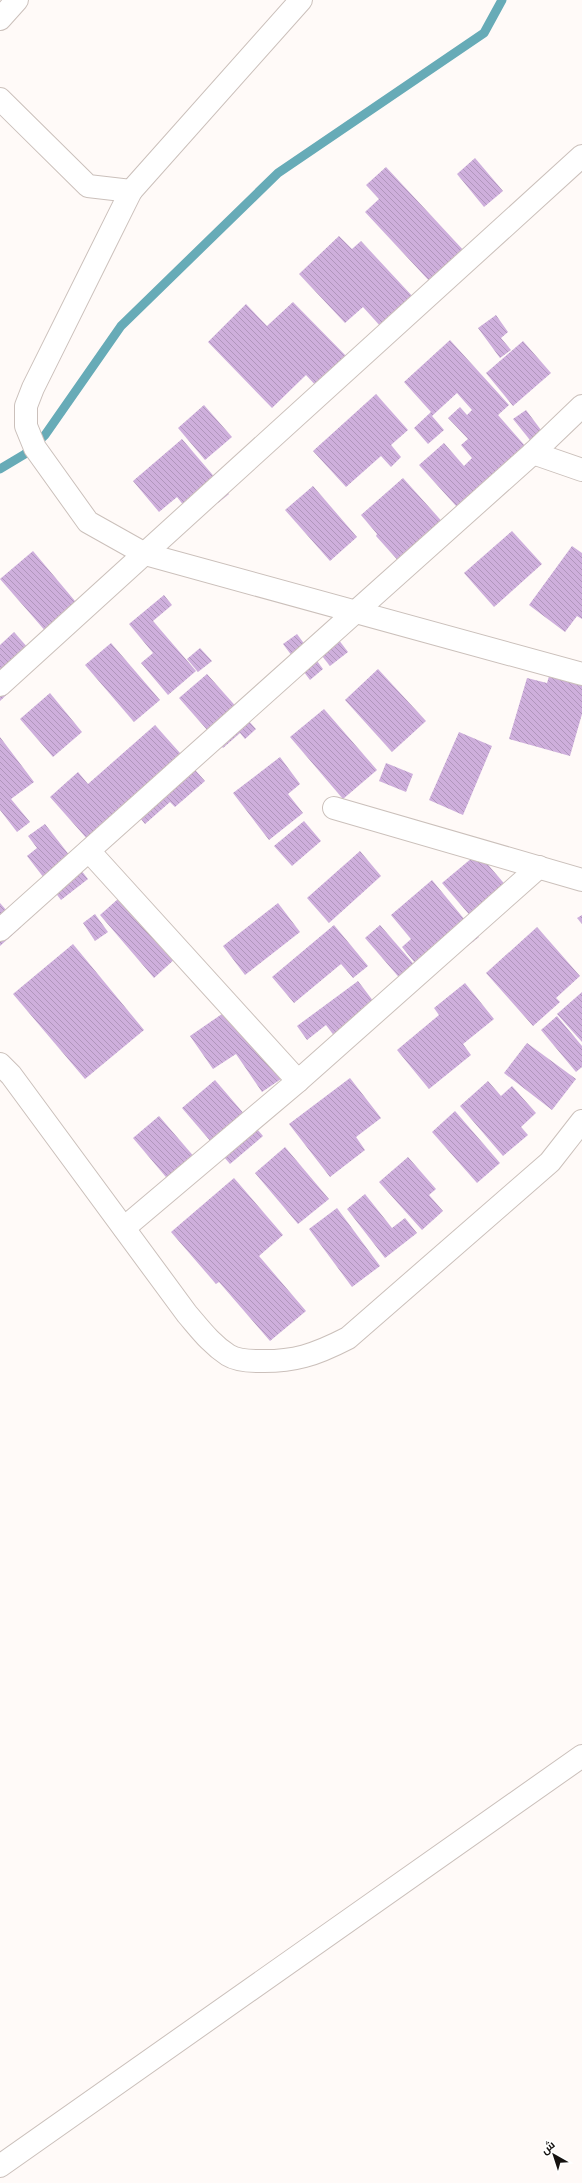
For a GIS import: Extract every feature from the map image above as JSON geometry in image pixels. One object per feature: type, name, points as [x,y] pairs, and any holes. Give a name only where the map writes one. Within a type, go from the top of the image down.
[{"type":"street","points":[[0,19],[17,0]]},
{"type":"street","points":[[301,0],[131,191],[33,388],[26,406],[26,426],[35,448],[88,522],[145,554],[582,674]]},
{"type":"street","points":[[0,99],[88,186],[131,191]]},
{"type":"street","points":[[0,685],[582,156]]},
{"type":"street","points":[[0,930],[533,453],[582,406]]},
{"type":"street","points":[[533,453],[582,470]]},
{"type":"street","points":[[334,808],[582,880]]},
{"type":"street","points":[[89,850],[298,1081]]},
{"type":"street","points":[[124,1228],[298,1081],[539,867]]},
{"type":"street","points":[[0,1064],[11,1076],[187,1314],[212,1344],[230,1356],[250,1361],[284,1362],[323,1351],[348,1338],[550,1162],[582,1121]]},
{"type":"street","points":[[0,2166],[582,1756]]},
{"type":"building","points":[[475,158],[503,191],[484,207],[457,174]]},
{"type":"building","points":[[386,167],[466,253],[433,285],[365,212],[379,199],[366,185]]},
{"type":"building","points":[[339,236],[352,249],[361,241],[414,298],[382,328],[363,307],[345,323],[299,274]]},
{"type":"building","points":[[293,302],[349,359],[319,389],[306,375],[272,408],[208,342],[246,304],[267,326]]},
{"type":"building","points":[[496,315],[508,332],[501,338],[511,350],[500,358],[478,328]]},
{"type":"building","points":[[450,340],[509,405],[498,415],[534,456],[466,517],[419,465],[444,443],[464,466],[472,458],[461,445],[468,439],[448,418],[460,407],[467,415],[472,410],[457,393],[432,416],[444,430],[428,444],[414,428],[431,412],[404,382]]},
{"type":"building","points":[[523,341],[551,373],[513,406],[486,373]]},
{"type":"building","points":[[376,394],[408,430],[391,445],[401,457],[391,467],[381,456],[346,487],[313,451]]},
{"type":"building","points":[[204,405],[232,437],[205,460],[178,428]]},
{"type":"building","points":[[526,410],[541,430],[530,440],[513,419]]},
{"type":"building","points":[[182,439],[229,494],[218,503],[210,493],[188,511],[177,497],[159,512],[133,481]]},
{"type":"building","points":[[403,478],[455,536],[411,575],[376,536],[377,534],[361,515]]},
{"type":"building","points":[[313,486],[357,537],[330,561],[285,510]]},
{"type":"building","points":[[512,531],[542,564],[494,607],[464,573]]},
{"type":"building","points":[[572,546],[582,553],[582,619],[577,616],[565,632],[529,605]]},
{"type":"building","points":[[33,551],[80,607],[48,634],[0,579]]},
{"type":"building","points":[[164,595],[172,605],[153,621],[196,671],[168,695],[141,663],[153,653],[129,624]]},
{"type":"building","points":[[332,631],[348,652],[330,666],[314,646]]},
{"type":"building","points":[[14,632],[36,657],[14,677],[19,683],[0,701],[0,645]]},
{"type":"building","points":[[297,634],[323,669],[310,680],[283,644]]},
{"type":"building","points":[[111,643],[160,700],[134,722],[85,665]]},
{"type":"building","points":[[200,648],[212,661],[198,672],[187,659]]},
{"type":"building","points":[[378,669],[426,721],[392,752],[345,700]]},
{"type":"building","points":[[550,673],[582,682],[582,714],[570,756],[509,739],[527,678],[547,683]]},
{"type":"building","points":[[207,674],[256,729],[245,739],[240,733],[223,748],[179,698]]},
{"type":"building","points":[[50,693],[82,732],[53,757],[20,719]]},
{"type":"building","points":[[324,709],[377,770],[343,799],[290,737]]},
{"type":"building","points":[[155,725],[205,781],[175,807],[170,802],[145,824],[136,813],[96,849],[50,797],[78,772],[88,784]]},
{"type":"building","points":[[459,732],[492,746],[463,815],[429,800]]},
{"type":"building","points":[[0,737],[34,782],[11,799],[30,822],[17,832],[0,810]]},
{"type":"building","points":[[280,757],[300,784],[288,794],[303,813],[269,840],[233,793]]},
{"type":"building","points":[[386,763],[413,774],[406,792],[379,781]]},
{"type":"building","points":[[304,821],[321,841],[292,866],[274,846]]},
{"type":"building","points":[[45,824],[88,879],[61,900],[27,856],[37,848],[28,836]]},
{"type":"building","points":[[360,851],[381,876],[329,923],[307,898]]},
{"type":"building","points":[[478,853],[508,888],[473,919],[442,883]]},
{"type":"building","points":[[432,880],[479,937],[427,978],[402,947],[411,939],[391,915]]},
{"type":"building","points":[[118,899],[135,919],[144,911],[188,947],[154,978],[100,915]]},
{"type":"building","points":[[0,903],[21,927],[0,946]]},
{"type":"building","points":[[278,903],[300,932],[245,975],[223,946]]},
{"type":"building","points":[[95,914],[108,932],[95,941],[83,923]]},
{"type":"building","points":[[582,915],[582,924],[577,918]]},
{"type":"building","points":[[334,925],[368,966],[353,978],[341,964],[294,1003],[272,977]]},
{"type":"building","points":[[380,925],[418,969],[403,982],[365,938]]},
{"type":"building","points":[[537,927],[580,976],[556,998],[560,1002],[533,1026],[486,973]]},
{"type":"building","points":[[73,944],[144,1030],[85,1079],[13,994]]},
{"type":"building","points":[[358,981],[383,1014],[341,1045],[326,1025],[307,1040],[297,1026]]},
{"type":"building","points":[[465,983],[494,1019],[463,1044],[471,1055],[429,1089],[397,1050],[439,1015],[434,1008]]},
{"type":"building","points":[[582,992],[582,1042],[557,1014]]},
{"type":"building","points":[[235,1005],[284,1077],[262,1092],[236,1054],[213,1069],[190,1036]]},
{"type":"building","points":[[557,1016],[582,1046],[582,1067],[576,1072],[541,1030]]},
{"type":"building","points":[[527,1043],[576,1079],[552,1110],[504,1073]]},
{"type":"building","points":[[350,1078],[381,1118],[356,1137],[365,1150],[330,1177],[289,1124]]},
{"type":"building","points":[[215,1080],[263,1136],[230,1164],[182,1108]]},
{"type":"building","points":[[488,1081],[501,1096],[512,1086],[536,1113],[521,1127],[528,1135],[503,1156],[460,1106]]},
{"type":"building","points":[[455,1111],[500,1163],[477,1183],[432,1132]]},
{"type":"building","points":[[159,1116],[202,1166],[176,1189],[133,1138]]},
{"type":"building","points":[[285,1147],[329,1199],[298,1224],[255,1173]]},
{"type":"building","points":[[408,1157],[436,1189],[429,1195],[443,1211],[422,1230],[379,1182]]},
{"type":"building","points":[[234,1178],[283,1235],[259,1256],[306,1311],[270,1341],[219,1282],[216,1284],[171,1232]]},
{"type":"building","points":[[365,1194],[392,1228],[405,1218],[417,1233],[385,1258],[347,1209]]},
{"type":"building","points":[[337,1208],[380,1266],[352,1287],[309,1229]]},
{"type":"waterway","points":[[0,469],[25,454],[45,435],[121,326],[278,173],[484,33],[502,0]]}]
